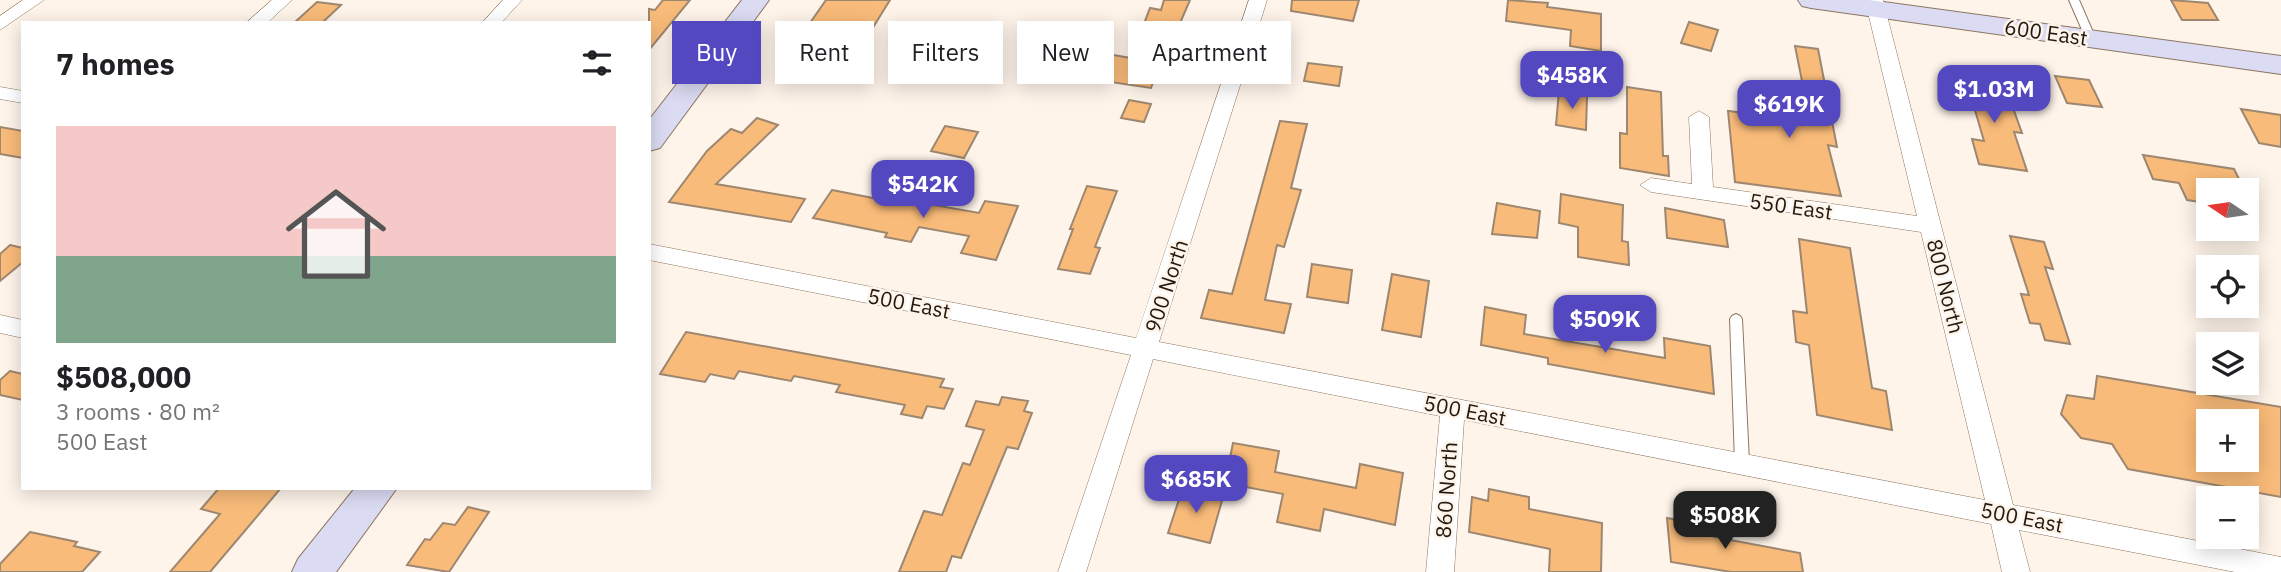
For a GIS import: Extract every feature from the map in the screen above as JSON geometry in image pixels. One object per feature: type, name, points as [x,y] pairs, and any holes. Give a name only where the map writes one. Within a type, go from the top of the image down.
[{"type":"street","points":[[0,23],[35,0]]},
{"type":"street","points":[[257,21],[283,0]]},
{"type":"street","points":[[493,21],[513,0]]},
{"type":"street","points":[[651,138],[756,0]]},
{"type":"street","name":"900 North","points":[[1072,572],[1258,0]]},
{"type":"street","name":"600 East","points":[[1811,0],[1875,4],[2281,65]]},
{"type":"street","name":"800 North","points":[[1875,4],[2016,572]]},
{"type":"street","points":[[0,93],[21,97]]},
{"type":"street","points":[[1699,117],[1703,193]]},
{"type":"street","name":"550 East","points":[[1651,186],[1931,226]]},
{"type":"street","name":"500 East","points":[[651,252],[2281,569]]},
{"type":"street","points":[[0,324],[21,329]]},
{"type":"street","name":"860 North","points":[[1440,572],[1453,407]]},
{"type":"street","points":[[312,572],[376,490]]},
{"type":"lane","points":[[2074,0],[2091,38]]},
{"type":"lane","points":[[1736,319],[1742,463]]},
{"type":"building","points":[[663,0],[690,0],[651,48],[649,9],[655,10]]},
{"type":"building","points":[[826,0],[890,0],[874,26],[874,21],[811,21]]},
{"type":"building","points":[[1164,0],[1190,0],[1181,21],[1145,21],[1150,8],[1161,10]]},
{"type":"building","points":[[1292,0],[1359,0],[1353,21],[1291,11]]},
{"type":"building","points":[[1508,0],[1548,3],[1547,7],[1601,14],[1601,51],[1570,46],[1571,30],[1506,21]]},
{"type":"building","points":[[2171,0],[2208,3],[2218,20],[2182,20]]},
{"type":"building","points":[[317,2],[341,5],[324,21],[296,21]]},
{"type":"building","points":[[1689,22],[1718,30],[1711,51],[1681,43]]},
{"type":"building","points":[[1795,46],[1818,49],[1837,147],[1828,145],[1841,196],[1735,182],[1728,111],[1810,121]]},
{"type":"building","points":[[1114,55],[1128,57],[1128,84],[1152,84],[1151,88],[1114,83]]},
{"type":"building","points":[[1308,63],[1342,67],[1339,86],[1304,81]]},
{"type":"building","points":[[1963,69],[1990,73],[1999,106],[2013,108],[2022,133],[2014,132],[2027,171],[1979,164],[1972,139],[1984,141]]},
{"type":"building","points":[[2055,76],[2089,80],[2102,107],[2067,103]]},
{"type":"building","points":[[1627,87],[1661,92],[1663,156],[1668,156],[1669,176],[1620,168],[1620,133],[1627,134]]},
{"type":"building","points":[[1559,91],[1587,96],[1586,130],[1556,125]]},
{"type":"building","points":[[1129,100],[1151,104],[1144,122],[1121,118]]},
{"type":"building","points":[[2241,109],[2281,115],[2281,147],[2259,143]]},
{"type":"building","points":[[757,118],[778,125],[716,184],[805,199],[791,222],[669,202],[707,151],[731,129],[742,133]]},
{"type":"building","points":[[1280,121],[1307,124],[1291,188],[1301,190],[1284,247],[1277,245],[1265,300],[1291,304],[1284,333],[1201,318],[1209,290],[1232,294]]},
{"type":"building","points":[[945,126],[978,132],[964,158],[931,151]]},
{"type":"building","points":[[0,127],[21,131],[21,158],[0,154]]},
{"type":"building","points":[[2143,155],[2234,169],[2238,178],[2196,178],[2196,201],[2187,200],[2179,183],[2153,179]]},
{"type":"building","points":[[1087,186],[1117,191],[1095,247],[1100,248],[1090,274],[1058,269]]},
{"type":"building","points":[[832,190],[904,204],[906,200],[979,213],[985,201],[1018,206],[996,260],[961,253],[969,236],[919,227],[911,242],[885,237],[887,233],[813,218]]},
{"type":"building","points":[[1561,194],[1623,205],[1622,241],[1628,242],[1629,265],[1578,257],[1578,227],[1559,223]]},
{"type":"building","points":[[1497,203],[1540,211],[1537,238],[1492,234]]},
{"type":"building","points":[[1665,208],[1724,220],[1728,247],[1667,238]]},
{"type":"building","points":[[2010,236],[2044,242],[2053,269],[2045,267],[2070,344],[2045,340],[2040,324],[2030,323],[2021,294],[2029,295]]},
{"type":"building","points":[[1799,239],[1850,248],[1872,388],[1886,391],[1892,430],[1817,415],[1809,345],[1796,342],[1793,311],[1807,313]]},
{"type":"building","points":[[10,245],[21,248],[21,264],[0,281],[0,254]]},
{"type":"building","points":[[1312,264],[1352,270],[1348,303],[1307,297]]},
{"type":"building","points":[[1392,274],[1429,281],[1421,337],[1382,330]]},
{"type":"building","points":[[1485,307],[1526,315],[1524,334],[1665,358],[1664,338],[1710,346],[1714,394],[1548,364],[1548,358],[1481,345]]},
{"type":"building","points":[[686,332],[944,379],[940,387],[953,389],[944,409],[927,406],[922,418],[901,414],[905,405],[836,392],[840,385],[794,376],[791,381],[739,371],[734,379],[710,374],[705,382],[660,374]]},
{"type":"building","points":[[10,371],[21,374],[21,400],[0,395],[0,380]]},
{"type":"building","points":[[2097,376],[2196,393],[2196,395],[2281,407],[2281,497],[2259,493],[2259,486],[2221,486],[2128,469],[2112,444],[2081,438],[2061,414],[2067,395],[2094,399]]},
{"type":"building","points":[[1002,397],[1028,401],[1024,411],[1032,413],[1018,449],[1007,447],[961,558],[952,556],[946,572],[899,572],[924,511],[942,515],[963,463],[970,465],[984,430],[966,426],[976,401],[999,405]]},
{"type":"building","points":[[1233,443],[1279,451],[1275,472],[1356,488],[1360,464],[1403,473],[1395,525],[1324,509],[1320,531],[1277,522],[1283,494],[1225,483]]},
{"type":"building","points":[[1183,487],[1223,497],[1210,543],[1168,533]]},
{"type":"building","points":[[1489,489],[1529,497],[1529,509],[1602,523],[1601,572],[1549,572],[1550,549],[1469,532],[1472,497],[1488,501]]},
{"type":"building","points":[[217,490],[279,490],[210,572],[170,572],[220,514],[201,509]]},
{"type":"building","points":[[468,507],[489,512],[449,572],[407,565],[425,539],[430,540],[443,523],[455,525]]},
{"type":"building","points":[[1667,518],[1713,526],[1714,537],[1800,553],[1803,572],[1731,572],[1671,562]]},
{"type":"building","points":[[30,532],[77,542],[74,546],[100,552],[82,572],[0,572],[0,564]]}]
